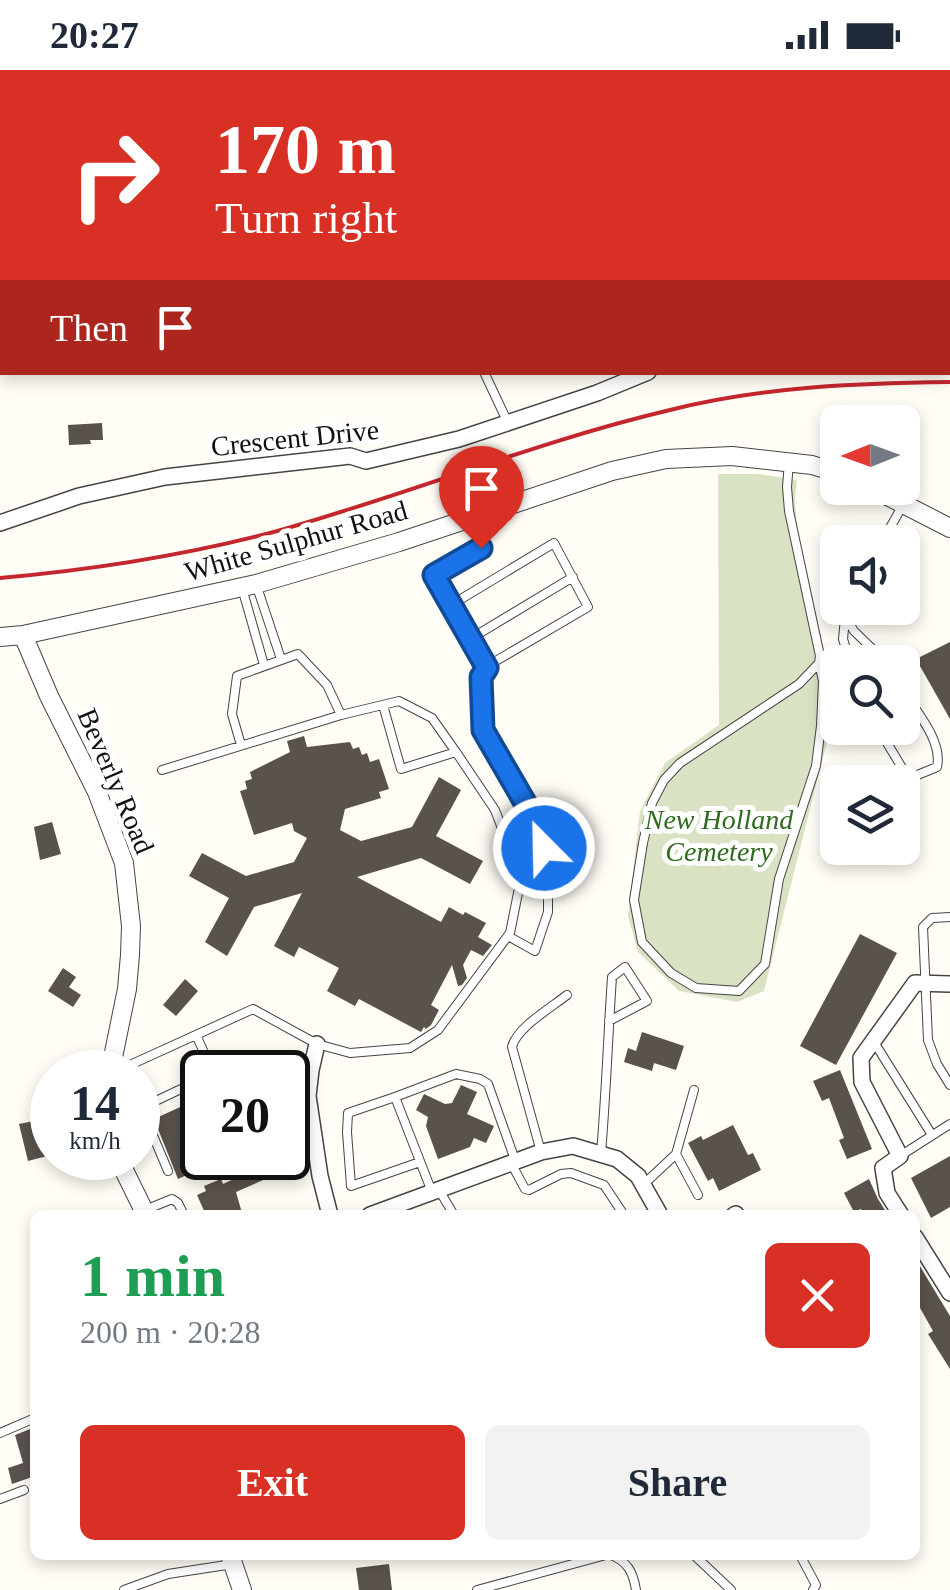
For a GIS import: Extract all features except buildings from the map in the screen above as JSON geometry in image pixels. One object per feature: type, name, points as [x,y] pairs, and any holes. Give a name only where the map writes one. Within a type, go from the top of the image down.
[{"type":"street","name":"Crescent Drive","points":[[0,523],[79,496],[165,477],[350,456],[366,460],[458,439],[641,375]]},
{"type":"street","name":"White Sulphur Road","points":[[0,637],[249,586],[400,542],[612,471],[666,459],[732,456],[820,467]]},
{"type":"street","points":[[908,505],[950,528]]},
{"type":"street","name":"Beverly Road","points":[[23,635],[96,792],[124,863],[130,955],[119,1050]]},
{"type":"street","points":[[898,1210],[887,1193],[883,1168],[900,1156],[862,1082],[861,1058],[915,983],[950,984]]},
{"type":"street","points":[[317,1044],[310,1102],[329,1210]]},
{"type":"street","points":[[415,1207],[435,1191],[541,1152],[573,1146],[617,1159],[638,1176],[657,1210]]},
{"type":"street","points":[[129,1180],[144,1210]]},
{"type":"street","points":[[920,1245],[950,1293]]},
{"type":"street","points":[[231,1560],[242,1590]]},
{"type":"lane","points":[[485,375],[508,423]]},
{"type":"lane","points":[[789,462],[787,488],[792,532],[823,681],[816,766],[779,879],[765,964],[739,991],[696,988],[671,973],[642,942],[634,900],[652,803],[664,780],[680,763],[799,684],[819,663]]},
{"type":"lane","points":[[451,605],[554,543],[588,608],[487,668],[481,677],[483,730],[527,806],[544,848],[548,877],[548,912],[536,951],[508,936]]},
{"type":"lane","points":[[481,548],[434,575],[487,668]]},
{"type":"lane","points":[[470,638],[572,577]]},
{"type":"lane","points":[[249,586],[281,659]]},
{"type":"lane","points":[[249,586],[264,666]]},
{"type":"lane","points":[[852,625],[869,645]]},
{"type":"lane","points":[[241,745],[232,714],[237,676],[281,659],[298,654],[328,685],[341,715]]},
{"type":"lane","points":[[160,1051],[253,1009],[317,1044],[350,1053],[410,1048],[438,1030],[508,936],[522,878],[495,810],[456,752],[432,718],[400,702],[341,715],[162,770]]},
{"type":"lane","points":[[384,705],[401,769],[456,752]]},
{"type":"lane","points":[[888,745],[904,771],[915,776],[937,768],[936,744],[920,718]]},
{"type":"lane","points":[[950,917],[932,918],[923,927],[928,1040],[936,1064],[950,1085]]},
{"type":"lane","points":[[601,1153],[609,1021],[612,977],[625,967],[646,1001],[609,1021]]},
{"type":"lane","points":[[541,1152],[512,1047],[522,1030],[567,995]]},
{"type":"lane","points":[[196,1035],[202,1050]]},
{"type":"lane","points":[[873,1041],[932,1136]]},
{"type":"lane","points":[[420,1162],[351,1186],[348,1113],[456,1074],[480,1079],[488,1084],[513,1162],[526,1189],[571,1172],[604,1186],[621,1210]]},
{"type":"lane","points":[[643,1185],[676,1154],[694,1090]]},
{"type":"lane","points":[[395,1098],[420,1162],[450,1210]]},
{"type":"lane","points":[[900,1156],[950,1124]]},
{"type":"lane","points":[[160,1153],[168,1171]]},
{"type":"lane","points":[[676,1154],[698,1195]]},
{"type":"lane","points":[[151,1210],[172,1199],[182,1210]]},
{"type":"lane","points":[[0,1433],[30,1420]]},
{"type":"lane","points":[[0,1499],[24,1490]]},
{"type":"lane","points":[[124,1590],[168,1574],[227,1560]]},
{"type":"lane","points":[[477,1590],[590,1560]]},
{"type":"lane","points":[[623,1560],[636,1590]]},
{"type":"lane","points":[[699,1560],[731,1590]]},
{"type":"lane","points":[[803,1560],[816,1585],[813,1590]]},
{"type":"green space","name":"New Holland Cemetery","points":[[718,474],[758,474],[797,480],[797,530],[822,645],[820,745],[826,745],[764,991],[737,1002],[679,991],[638,952],[628,916],[640,811],[665,763],[719,725]]},
{"type":"railway","points":[[0,578],[136,561],[270,533],[569,438],[705,402],[809,388],[950,382]]},
{"type":"route","points":[[481,548],[434,575],[487,668],[481,677],[483,730],[527,806],[544,848]]}]
